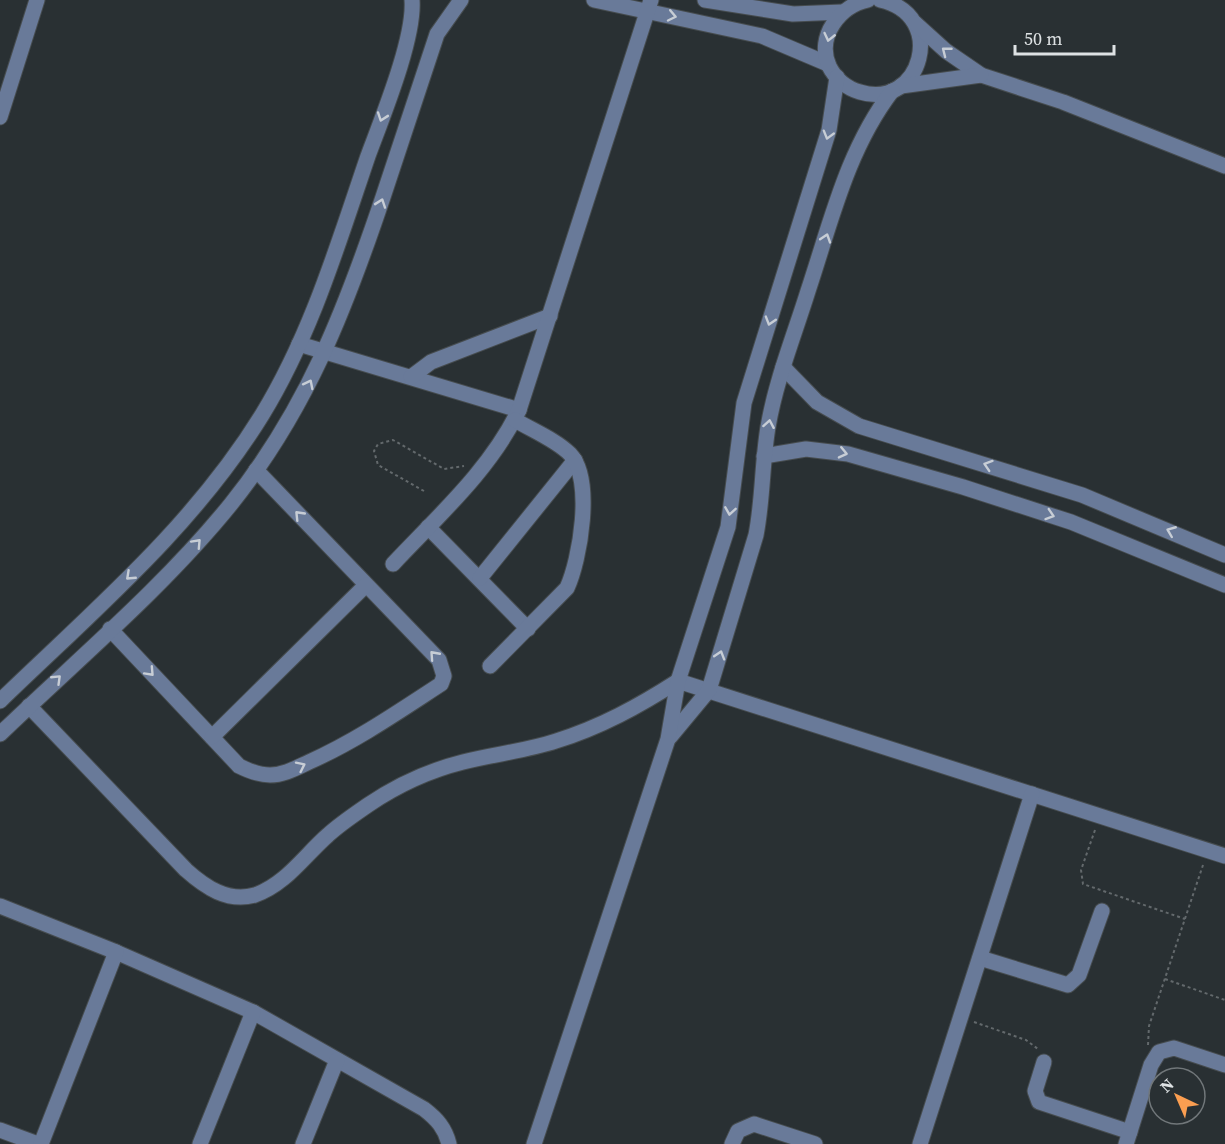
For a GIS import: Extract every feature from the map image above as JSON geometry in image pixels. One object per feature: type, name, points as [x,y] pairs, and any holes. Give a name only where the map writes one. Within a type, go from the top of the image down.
[{"type":"street","points":[[0,117],[5,78],[38,0]]},
{"type":"street","points":[[0,701],[150,557],[212,488],[239,450],[284,377],[323,289],[396,76],[410,24],[412,0]]},
{"type":"street","points":[[0,734],[168,575],[226,510],[285,427],[325,352],[348,299],[437,34],[461,0]]},
{"type":"street","points":[[594,0],[650,5],[762,36],[828,64]]},
{"type":"street","points":[[705,0],[776,13],[842,12]]},
{"type":"street","points":[[880,0],[898,6],[946,51],[981,75],[1063,102],[1225,166]]},
{"type":"street","points":[[668,739],[709,690],[756,535],[761,510],[764,456],[772,406],[852,157],[869,123],[896,88],[914,71],[921,52],[919,32],[914,21],[913,0]]},
{"type":"street","points":[[863,1],[842,12],[835,20],[826,41],[828,64],[844,84],[872,95],[896,88],[981,75]]},
{"type":"street","points":[[393,564],[484,464],[517,415],[650,5]]},
{"type":"street","points":[[396,76],[407,73],[422,82]]},
{"type":"street","points":[[534,1144],[668,739],[678,681],[728,528],[744,404],[829,130],[837,77]]},
{"type":"street","points":[[323,289],[348,299]]},
{"type":"street","points":[[411,377],[430,362],[550,316]]},
{"type":"street","points":[[298,344],[411,377],[517,415],[568,452],[575,460],[580,471],[583,489],[574,572],[567,588],[490,666]]},
{"type":"street","points":[[783,368],[817,402],[859,426],[1082,495],[1225,555]]},
{"type":"street","points":[[764,456],[806,449],[848,454],[1071,522],[1225,585]]},
{"type":"street","points":[[110,629],[239,766],[254,773],[271,775],[288,772],[365,734],[441,684],[444,676],[439,660],[366,585],[258,467],[239,450]]},
{"type":"street","points":[[480,578],[575,460]]},
{"type":"street","points":[[428,527],[528,628]]},
{"type":"street","points":[[150,557],[168,575]]},
{"type":"street","points":[[212,737],[366,585]]},
{"type":"street","points":[[29,706],[204,886],[227,896],[252,896],[275,887],[329,834],[369,804],[413,780],[460,762],[554,742],[597,727],[639,706],[678,681],[1225,856]]},
{"type":"street","points":[[923,1143],[960,1018],[1032,794]]},
{"type":"street","points":[[0,906],[116,952],[253,1012],[435,1117],[444,1128],[448,1144]]},
{"type":"street","points":[[980,958],[1068,985],[1079,975],[1102,911]]},
{"type":"street","points":[[0,1130],[40,1144],[116,952]]},
{"type":"street","points":[[200,1144],[253,1012]]},
{"type":"street","points":[[1044,1062],[1035,1091],[1039,1102],[1128,1138],[1154,1058],[1166,1049],[1174,1048],[1225,1065]]},
{"type":"street","points":[[303,1144],[337,1060]]},
{"type":"street","points":[[732,1144],[738,1131],[754,1124],[815,1144]]},
{"type":"path","points":[[424,491],[378,465],[374,451],[378,444],[393,440],[444,469],[484,464]]},
{"type":"path","points":[[1100,816],[1081,870],[1083,884],[1185,919]]},
{"type":"path","points":[[1154,1058],[1147,1036],[1208,850]]},
{"type":"path","points":[[1165,979],[1225,1000]]},
{"type":"path","points":[[960,1018],[1026,1040],[1041,1052],[1044,1062]]}]
